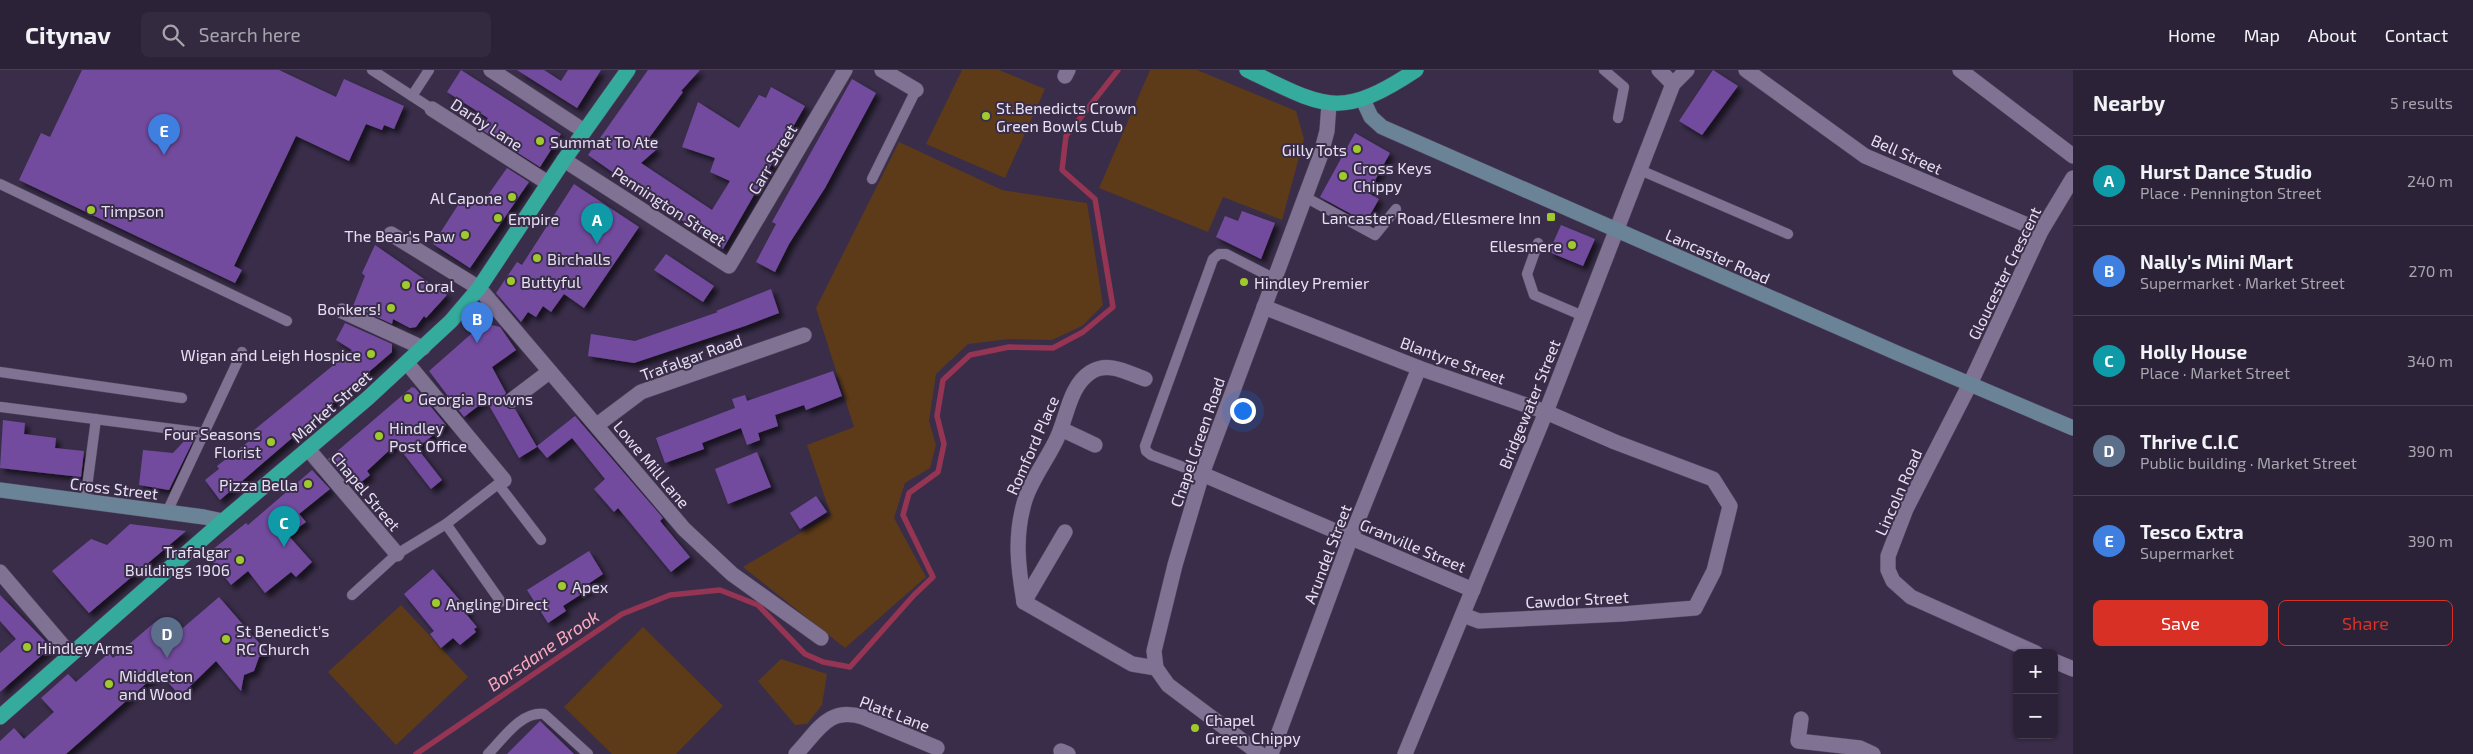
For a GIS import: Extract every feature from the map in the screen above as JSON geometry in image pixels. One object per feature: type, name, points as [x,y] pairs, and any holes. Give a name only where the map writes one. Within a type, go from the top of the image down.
[{"type":"highway","name":"Market Street","points":[[0,717],[70,654],[407,363],[451,320],[479,288],[564,160],[628,70]]},
{"type":"highway","points":[[1247,70],[1272,75],[1302,96],[1329,104],[1341,105],[1378,94],[1416,70]]},
{"type":"street","points":[[491,70],[584,131]]},
{"type":"street","name":"Carr Street","points":[[729,266],[845,70]]},
{"type":"street","points":[[882,70],[916,90]]},
{"type":"street","points":[[1659,70],[1673,84]]},
{"type":"street","name":"Bridgewater Street","points":[[1405,754],[1546,412],[1673,84],[1687,70]]},
{"type":"street","name":"Bell Street","points":[[1746,70],[1865,156],[2041,231]]},
{"type":"street","points":[[1960,70],[2073,156]]},
{"type":"street","name":"Lancaster Road","points":[[1363,100],[1372,118],[1382,127],[2073,428]]},
{"type":"street","name":"Chapel Green Road","points":[[1156,668],[1154,652],[1166,598],[1202,474],[1305,197],[1327,131],[1329,104]]},
{"type":"street","name":"Darby Lane","points":[[432,110],[548,184]]},
{"type":"street","name":"Pennington Street","points":[[564,160],[729,266]]},
{"type":"street","name":"Gloucester Crescent","points":[[1970,384],[2041,231],[2073,178]]},
{"type":"street","name":"Lowe Mill Lane","points":[[391,234],[479,288],[684,529],[732,574],[821,638]]},
{"type":"street","name":"Blantyre Street","points":[[1264,307],[1419,368],[1546,412],[1615,442],[1713,479],[1730,506],[1714,571],[1694,608]]},
{"type":"street","points":[[342,311],[423,348]]},
{"type":"street","name":"Trafalgar Road","points":[[597,425],[642,392],[804,335]]},
{"type":"street","points":[[407,363],[501,482]]},
{"type":"street","name":"Romford Place","points":[[1024,602],[1017,562],[1025,500],[1061,429],[1067,408],[1077,388],[1090,372],[1108,366],[1145,379]]},
{"type":"street","name":"Arundel Street","points":[[1271,754],[1351,537],[1419,368]]},
{"type":"street","points":[[512,400],[549,372]]},
{"type":"street","name":"Lincoln Road","points":[[1970,384],[1906,509],[1888,556],[1888,570],[1901,590],[1911,597],[2027,649]]},
{"type":"street","points":[[1061,429],[1095,444]]},
{"type":"street","name":"Chapel Street","points":[[308,450],[397,554]]},
{"type":"street","name":"Granville Street","points":[[1202,474],[1473,590]]},
{"type":"street","name":"Cross Street","points":[[0,490],[223,521]]},
{"type":"street","points":[[1065,532],[1024,602],[1132,664],[1156,668],[1168,685],[1240,748],[1260,754]]},
{"type":"street","points":[[0,572],[70,654]]},
{"type":"street","name":"Cawdor Street","points":[[1463,615],[1479,621],[1622,614],[1694,608]]},
{"type":"street","points":[[2058,663],[2073,669]]},
{"type":"street","name":"Platt Lane","points":[[796,754],[829,718],[839,713],[851,713],[863,717],[937,748]]},
{"type":"street","points":[[1801,719],[1798,741],[1860,748],[1873,754]]},
{"type":"lane","points":[[412,96],[429,70]]},
{"type":"lane","points":[[1604,70],[1624,87],[1618,118]]},
{"type":"lane","points":[[376,71],[432,110]]},
{"type":"lane","points":[[872,179],[916,90]]},
{"type":"lane","points":[[1640,170],[1788,234]]},
{"type":"lane","points":[[0,184],[287,321]]},
{"type":"lane","points":[[1305,197],[1375,235],[1396,209]]},
{"type":"lane","points":[[1538,243],[1527,274],[1534,295],[1583,316]]},
{"type":"lane","points":[[1202,474],[1151,455],[1146,451],[1145,446],[1213,259],[1219,254],[1226,254],[1275,278]]},
{"type":"lane","points":[[167,512],[242,352]]},
{"type":"lane","points":[[0,372],[182,398]]},
{"type":"lane","points":[[1,407],[204,433]]},
{"type":"lane","points":[[85,502],[96,419]]},
{"type":"lane","points":[[352,596],[397,554],[446,524],[501,482],[541,540]]},
{"type":"lane","points":[[446,524],[501,602]]},
{"type":"lane","points":[[488,754],[521,721],[534,713],[544,714],[588,754]]},
{"type":"shaded area","name":"St.Benedicts Crown Green Bowls Club","points":[[962,70],[999,70],[1045,89],[1005,178],[926,144]]},
{"type":"shaded area","points":[[1150,70],[1197,70],[1296,111],[1304,139],[1282,220],[1223,197],[1208,232],[1099,188]]},
{"type":"shaded area","points":[[899,142],[1002,190],[1087,203],[1103,305],[1082,326],[1052,340],[1009,339],[968,344],[936,374],[929,421],[936,445],[930,468],[905,483],[894,518],[926,577],[845,648],[743,567],[831,515],[807,445],[854,427],[816,308]]},
{"type":"shaded area","points":[[401,605],[468,677],[396,745],[328,672]]},
{"type":"shaded area","points":[[643,627],[723,706],[676,754],[612,754],[564,707]]},
{"type":"shaded area","points":[[781,659],[827,674],[822,705],[807,724],[795,725],[758,681]]},
{"type":"building","points":[[82,70],[279,70],[336,97],[344,79],[404,106],[394,129],[384,125],[382,130],[366,124],[349,161],[296,136],[234,266],[242,270],[235,283],[19,180],[41,133],[50,137]]},
{"type":"building","points":[[461,70],[561,134],[540,167],[482,130],[488,118],[447,92]]},
{"type":"building","points":[[517,70],[544,70],[561,81],[568,70],[601,70],[577,108]]},
{"type":"building","points":[[648,70],[700,70],[681,91],[683,92],[646,142],[657,149],[641,163],[712,210],[730,181],[710,172],[715,158],[682,147],[698,102],[739,128],[759,95],[766,98],[771,87],[805,106],[723,249],[588,155]]},
{"type":"building","points":[[1713,70],[1738,86],[1702,135],[1679,121]]},
{"type":"building","points":[[852,79],[876,93],[825,188],[789,244],[775,272],[756,262],[776,224],[772,222]]},
{"type":"building","points":[[1355,133],[1390,153],[1368,193],[1379,199],[1366,222],[1320,197]]},
{"type":"building","points":[[507,168],[529,182],[470,268],[433,244],[460,202],[467,207],[474,197],[483,202]]},
{"type":"building","points":[[574,184],[639,227],[584,308],[564,294],[551,312],[543,306],[536,317],[528,312],[521,322],[496,293],[517,262],[522,265]]},
{"type":"building","points":[[1242,211],[1275,223],[1261,259],[1216,237],[1225,216],[1238,221]]},
{"type":"building","name":"Ellesmere","points":[[1561,225],[1595,239],[1583,266],[1549,252]]},
{"type":"building","points":[[375,245],[447,295],[426,318],[424,316],[416,327],[410,328],[393,319],[392,324],[353,306],[365,276],[362,273]]},
{"type":"building","points":[[666,254],[714,286],[703,302],[654,270]]},
{"type":"building","points":[[771,289],[779,313],[745,326],[634,363],[588,356],[591,334],[635,341],[718,312],[716,311]]},
{"type":"building","points":[[345,323],[392,344],[392,352],[220,500],[205,480],[219,469],[217,466],[252,439],[248,435],[352,350],[336,340]]},
{"type":"building","points":[[488,324],[500,327],[516,350],[492,367],[506,393],[503,397],[504,405],[509,409],[515,409],[537,447],[519,458],[486,400],[464,417],[429,371],[482,325]]},
{"type":"building","points":[[833,371],[842,396],[806,410],[804,405],[775,415],[778,426],[758,433],[760,440],[747,445],[741,428],[702,443],[704,449],[665,463],[656,438],[735,408],[732,399],[745,395],[747,401]]},
{"type":"building","points":[[412,387],[415,388],[446,425],[417,448],[442,480],[431,489],[396,444],[367,471],[370,475],[355,487],[328,459]]},
{"type":"building","points":[[575,416],[663,518],[660,521],[690,557],[671,572],[618,508],[614,512],[594,489],[605,479],[572,438],[547,458],[537,446]]},
{"type":"building","points":[[3,420],[25,423],[24,434],[56,438],[55,448],[84,451],[81,477],[0,468]]},
{"type":"building","points":[[187,438],[194,439],[169,490],[139,485],[143,450],[173,453]]},
{"type":"building","points":[[757,452],[771,487],[728,504],[715,469]]},
{"type":"building","points":[[312,470],[330,489],[299,514],[306,522],[288,535],[312,562],[296,577],[291,572],[265,593],[248,571],[231,585],[207,554],[246,523],[248,525]]},
{"type":"building","points":[[816,496],[827,512],[800,529],[790,513]]},
{"type":"building","points":[[130,524],[186,531],[89,613],[52,571],[91,539],[107,545]]},
{"type":"building","name":"Apex","points":[[589,551],[603,574],[588,584],[591,588],[563,606],[566,611],[548,623],[527,590]]},
{"type":"building","name":"Angling Direct","points":[[433,569],[469,611],[466,614],[477,627],[474,629],[476,632],[460,645],[453,638],[441,648],[430,634],[434,631],[404,594]]},
{"type":"building","points":[[0,595],[51,647],[0,692],[0,653],[16,639],[0,621]]},
{"type":"building","points":[[219,597],[267,652],[259,657],[254,671],[244,675],[241,691],[216,661],[180,696],[159,672],[66,754],[0,754],[0,741],[14,728],[24,739],[54,712],[41,698],[68,674],[76,682],[109,653],[113,658],[155,622],[170,639]]},
{"type":"building","points":[[540,721],[574,754],[507,754]]},
{"type":"waterway","name":"Borsdane Brook","points":[[416,754],[622,614],[670,595],[720,590],[758,605],[805,654],[823,662],[850,667],[914,595],[933,577],[903,515],[909,493],[938,472],[944,444],[937,416],[943,380],[970,355],[1009,347],[1053,348],[1083,332],[1113,307],[1095,199],[1062,170],[1066,136],[1118,70]]},
{"type":"place","name":"St.Benedicts Crown Green Bowls Club","points":[[986,116]]},
{"type":"place","name":"Summat To Ate","points":[[540,141]]},
{"type":"place","name":"Gilly Tots","points":[[1357,149]]},
{"type":"place","name":"Tesco Extra","points":[[164,155]]},
{"type":"place","name":"Cross Keys Chippy","points":[[1343,176]]},
{"type":"place","name":"Al Capone","points":[[512,197]]},
{"type":"place","name":"Timpson","points":[[91,210]]},
{"type":"place","name":"Lancaster Road/Ellesmere Inn","points":[[1551,217]]},
{"type":"place","name":"Empire","points":[[498,218]]},
{"type":"place","name":"The Bear's Paw","points":[[465,235]]},
{"type":"place","name":"Hurst Dance Studio","points":[[597,244]]},
{"type":"place","name":"Ellesmere","points":[[1572,245]]},
{"type":"place","name":"Birchalls","points":[[537,258]]},
{"type":"place","name":"Buttyful","points":[[511,281]]},
{"type":"place","name":"Hindley Premier","points":[[1244,282]]},
{"type":"place","name":"Coral","points":[[406,285]]},
{"type":"place","name":"Bonkers!","points":[[391,308]]},
{"type":"place","name":"Nally's Mini Mart","points":[[477,343]]},
{"type":"place","name":"Wigan and Leigh Hospice","points":[[371,354]]},
{"type":"place","name":"Georgia Browns","points":[[408,398]]},
{"type":"place","name":"Hindley Post Office","points":[[379,436]]},
{"type":"place","name":"Four Seasons Florist","points":[[271,442]]},
{"type":"place","name":"Pizza Bella","points":[[308,484]]},
{"type":"place","name":"Holly House","points":[[284,547]]},
{"type":"place","name":"Trafalgar Buildings 1906","points":[[240,560]]},
{"type":"place","name":"Apex","points":[[562,586]]},
{"type":"place","name":"Angling Direct","points":[[436,603]]},
{"type":"place","name":"St Benedict's RC Church","points":[[226,639]]},
{"type":"place","name":"Hindley Arms","points":[[27,647]]},
{"type":"place","name":"Thrive C.I.C","points":[[167,658]]},
{"type":"place","name":"Middleton and Wood","points":[[109,684]]},
{"type":"place","name":"Chapel Green Chippy","points":[[1195,728]]}]
